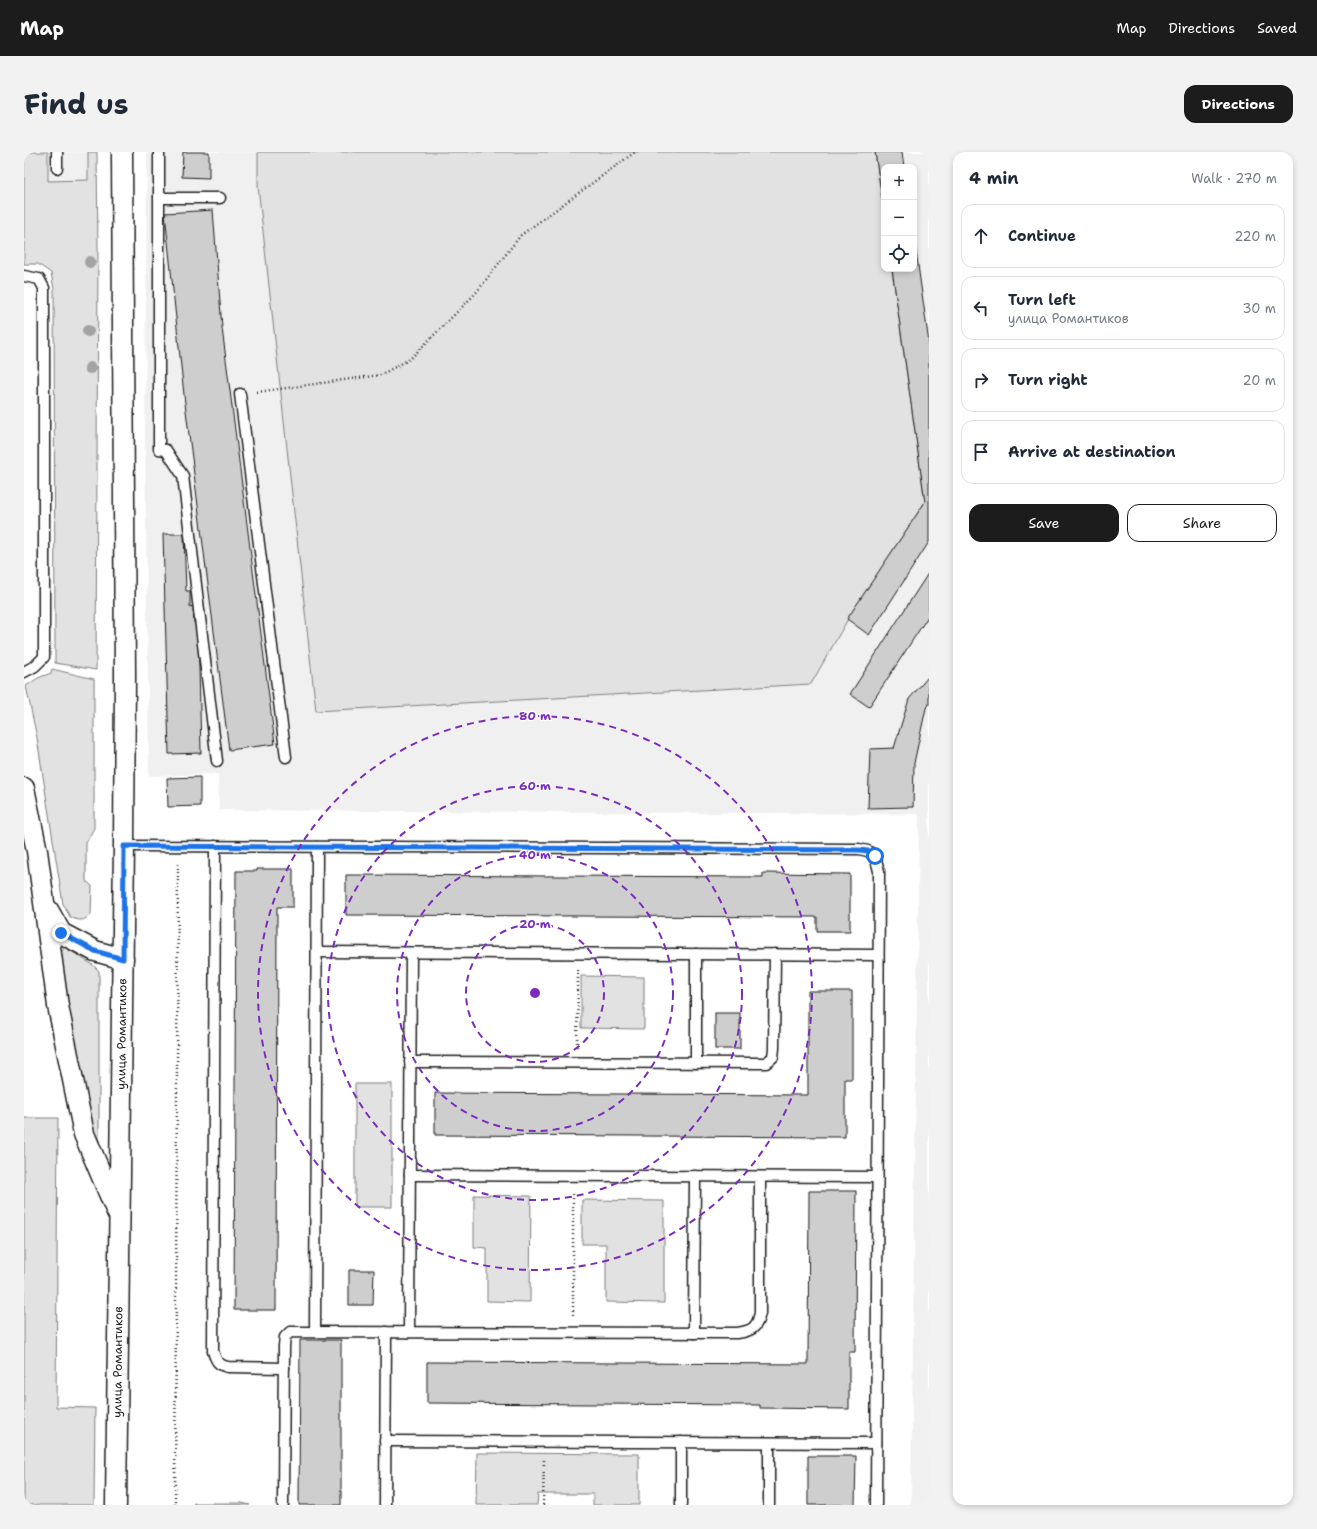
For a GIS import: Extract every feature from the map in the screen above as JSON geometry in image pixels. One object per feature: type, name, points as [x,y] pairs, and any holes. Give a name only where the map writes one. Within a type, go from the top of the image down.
[{"type":"street","name":"улица Романтиков","points":[[116,1505],[125,705],[122,152]]},
{"type":"street","name":"улица Романтиков","points":[[24,788],[36,851],[58,1006],[84,1134],[120,1219]]},
{"type":"street","points":[[44,903],[61,933],[95,951],[123,959]]},
{"type":"lane","points":[[57,152],[57,168]]},
{"type":"lane","points":[[159,152],[159,449],[166,450],[183,476],[217,761]]},
{"type":"lane","points":[[160,198],[220,198]]},
{"type":"lane","points":[[24,276],[39,279],[44,288],[44,657],[35,666],[24,672]]},
{"type":"lane","points":[[240,394],[286,757]]},
{"type":"lane","points":[[124,846],[851,849],[868,851],[875,856],[879,871],[876,1505]]},
{"type":"lane","points":[[215,846],[213,1351],[215,1360],[220,1365],[228,1367],[284,1368]]},
{"type":"lane","points":[[315,1331],[317,847]]},
{"type":"lane","points":[[317,952],[878,955]]},
{"type":"lane","points":[[409,1332],[411,953]]},
{"type":"lane","points":[[696,954],[696,1063]]},
{"type":"lane","points":[[410,1062],[766,1063],[773,1057],[774,1048],[775,954]]},
{"type":"lane","points":[[410,1175],[877,1177]]},
{"type":"lane","points":[[694,1333],[695,1176]]},
{"type":"lane","points":[[283,1505],[284,1346],[285,1337],[290,1332],[749,1332],[758,1323],[760,1314],[760,1177]]},
{"type":"lane","points":[[385,1505],[386,1332]]},
{"type":"lane","points":[[385,1441],[876,1443]]},
{"type":"lane","points":[[681,1505],[682,1442]]},
{"type":"lane","points":[[769,1443],[769,1505]]},
{"type":"path","points":[[240,394],[380,375],[410,359],[476,294],[521,235],[635,152]]},
{"type":"path","points":[[175,1505],[178,846]]},
{"type":"path","points":[[577,1063],[578,954]]},
{"type":"path","points":[[573,1176],[573,1333]]},
{"type":"path","points":[[543,1505],[544,1442]]},
{"type":"shaded area","points":[[24,152],[88,152],[87,246]]},
{"type":"shaded area","points":[[24,152],[48,152],[48,181],[88,180],[88,152],[97,152],[96,670],[55,663],[54,289],[51,273],[38,264],[24,264]]},
{"type":"shaded area","points":[[147,152],[258,152],[258,186],[811,684],[848,619],[913,272],[917,272],[917,164],[881,164],[881,192],[875,152],[929,152],[929,1505],[911,1505],[919,814],[219,810],[218,774],[149,776],[145,442]]},
{"type":"shaded area","points":[[258,152],[875,152],[881,192],[881,272],[892,272],[925,502],[848,619],[811,684],[316,711],[258,186]]},
{"type":"shaded area","points":[[52,669],[94,679],[94,828],[86,843],[86,881],[92,886],[91,914],[84,920],[70,917],[63,904],[37,738],[26,686],[38,678],[51,673]]},
{"type":"shaded area","points":[[65,947],[93,965],[99,971],[99,1142],[93,1129],[56,959]]},
{"type":"shaded area","points":[[581,976],[644,977],[644,1029],[581,1028]]},
{"type":"shaded area","points":[[355,1084],[392,1084],[392,1207],[355,1207]]},
{"type":"shaded area","points":[[24,1118],[58,1118],[56,1407],[95,1408],[94,1505],[24,1505]]},
{"type":"shaded area","points":[[474,1195],[531,1196],[530,1302],[487,1301],[487,1248],[474,1247]]},
{"type":"shaded area","points":[[582,1200],[664,1201],[664,1303],[606,1302],[606,1244],[582,1244]]},
{"type":"shaded area","points":[[477,1453],[639,1454],[639,1505],[593,1505],[593,1494],[538,1494],[537,1505],[476,1505]]},
{"type":"shaded area","points":[[194,1503],[242,1503],[250,1505],[193,1505]]},
{"type":"building","points":[[183,152],[209,152],[209,178],[182,177]]},
{"type":"building","points":[[875,152],[902,152],[904,164],[881,164],[881,192]]},
{"type":"building","points":[[213,210],[222,328],[275,744],[229,750],[184,395],[165,213]]},
{"type":"building","points":[[917,258],[929,343],[929,542],[869,635],[847,619],[925,502],[892,272],[917,272]]},
{"type":"building","points":[[163,534],[184,534],[186,591],[190,591],[190,607],[193,606],[194,623],[198,623],[201,753],[169,754]]},
{"type":"building","points":[[929,572],[929,615],[869,707],[850,694]]},
{"type":"building","points":[[929,676],[929,705],[926,708],[914,763],[913,807],[868,808],[870,749],[894,748],[909,699]]},
{"type":"building","points":[[200,777],[200,806],[168,807],[167,778]]},
{"type":"building","points":[[257,869],[293,869],[293,907],[277,907],[276,1310],[234,1310],[236,871],[257,871]]},
{"type":"building","points":[[763,873],[850,874],[850,931],[817,931],[817,917],[346,915],[346,875],[763,877]]},
{"type":"building","points":[[808,991],[852,991],[852,1079],[845,1079],[845,1137],[435,1135],[435,1093],[808,1095]]},
{"type":"building","points":[[715,1013],[740,1013],[740,1049],[715,1049]]},
{"type":"building","points":[[809,1191],[856,1191],[855,1352],[849,1352],[849,1409],[760,1408],[760,1405],[427,1403],[427,1362],[808,1364]]},
{"type":"building","points":[[349,1270],[374,1270],[373,1305],[349,1305]]},
{"type":"building","points":[[300,1340],[341,1340],[341,1505],[299,1505]]},
{"type":"building","points":[[808,1456],[856,1456],[855,1505],[808,1505]]},
{"type":"route","points":[[61,933],[95,951],[123,959],[124,846],[859,850],[868,851],[875,856]]}]
